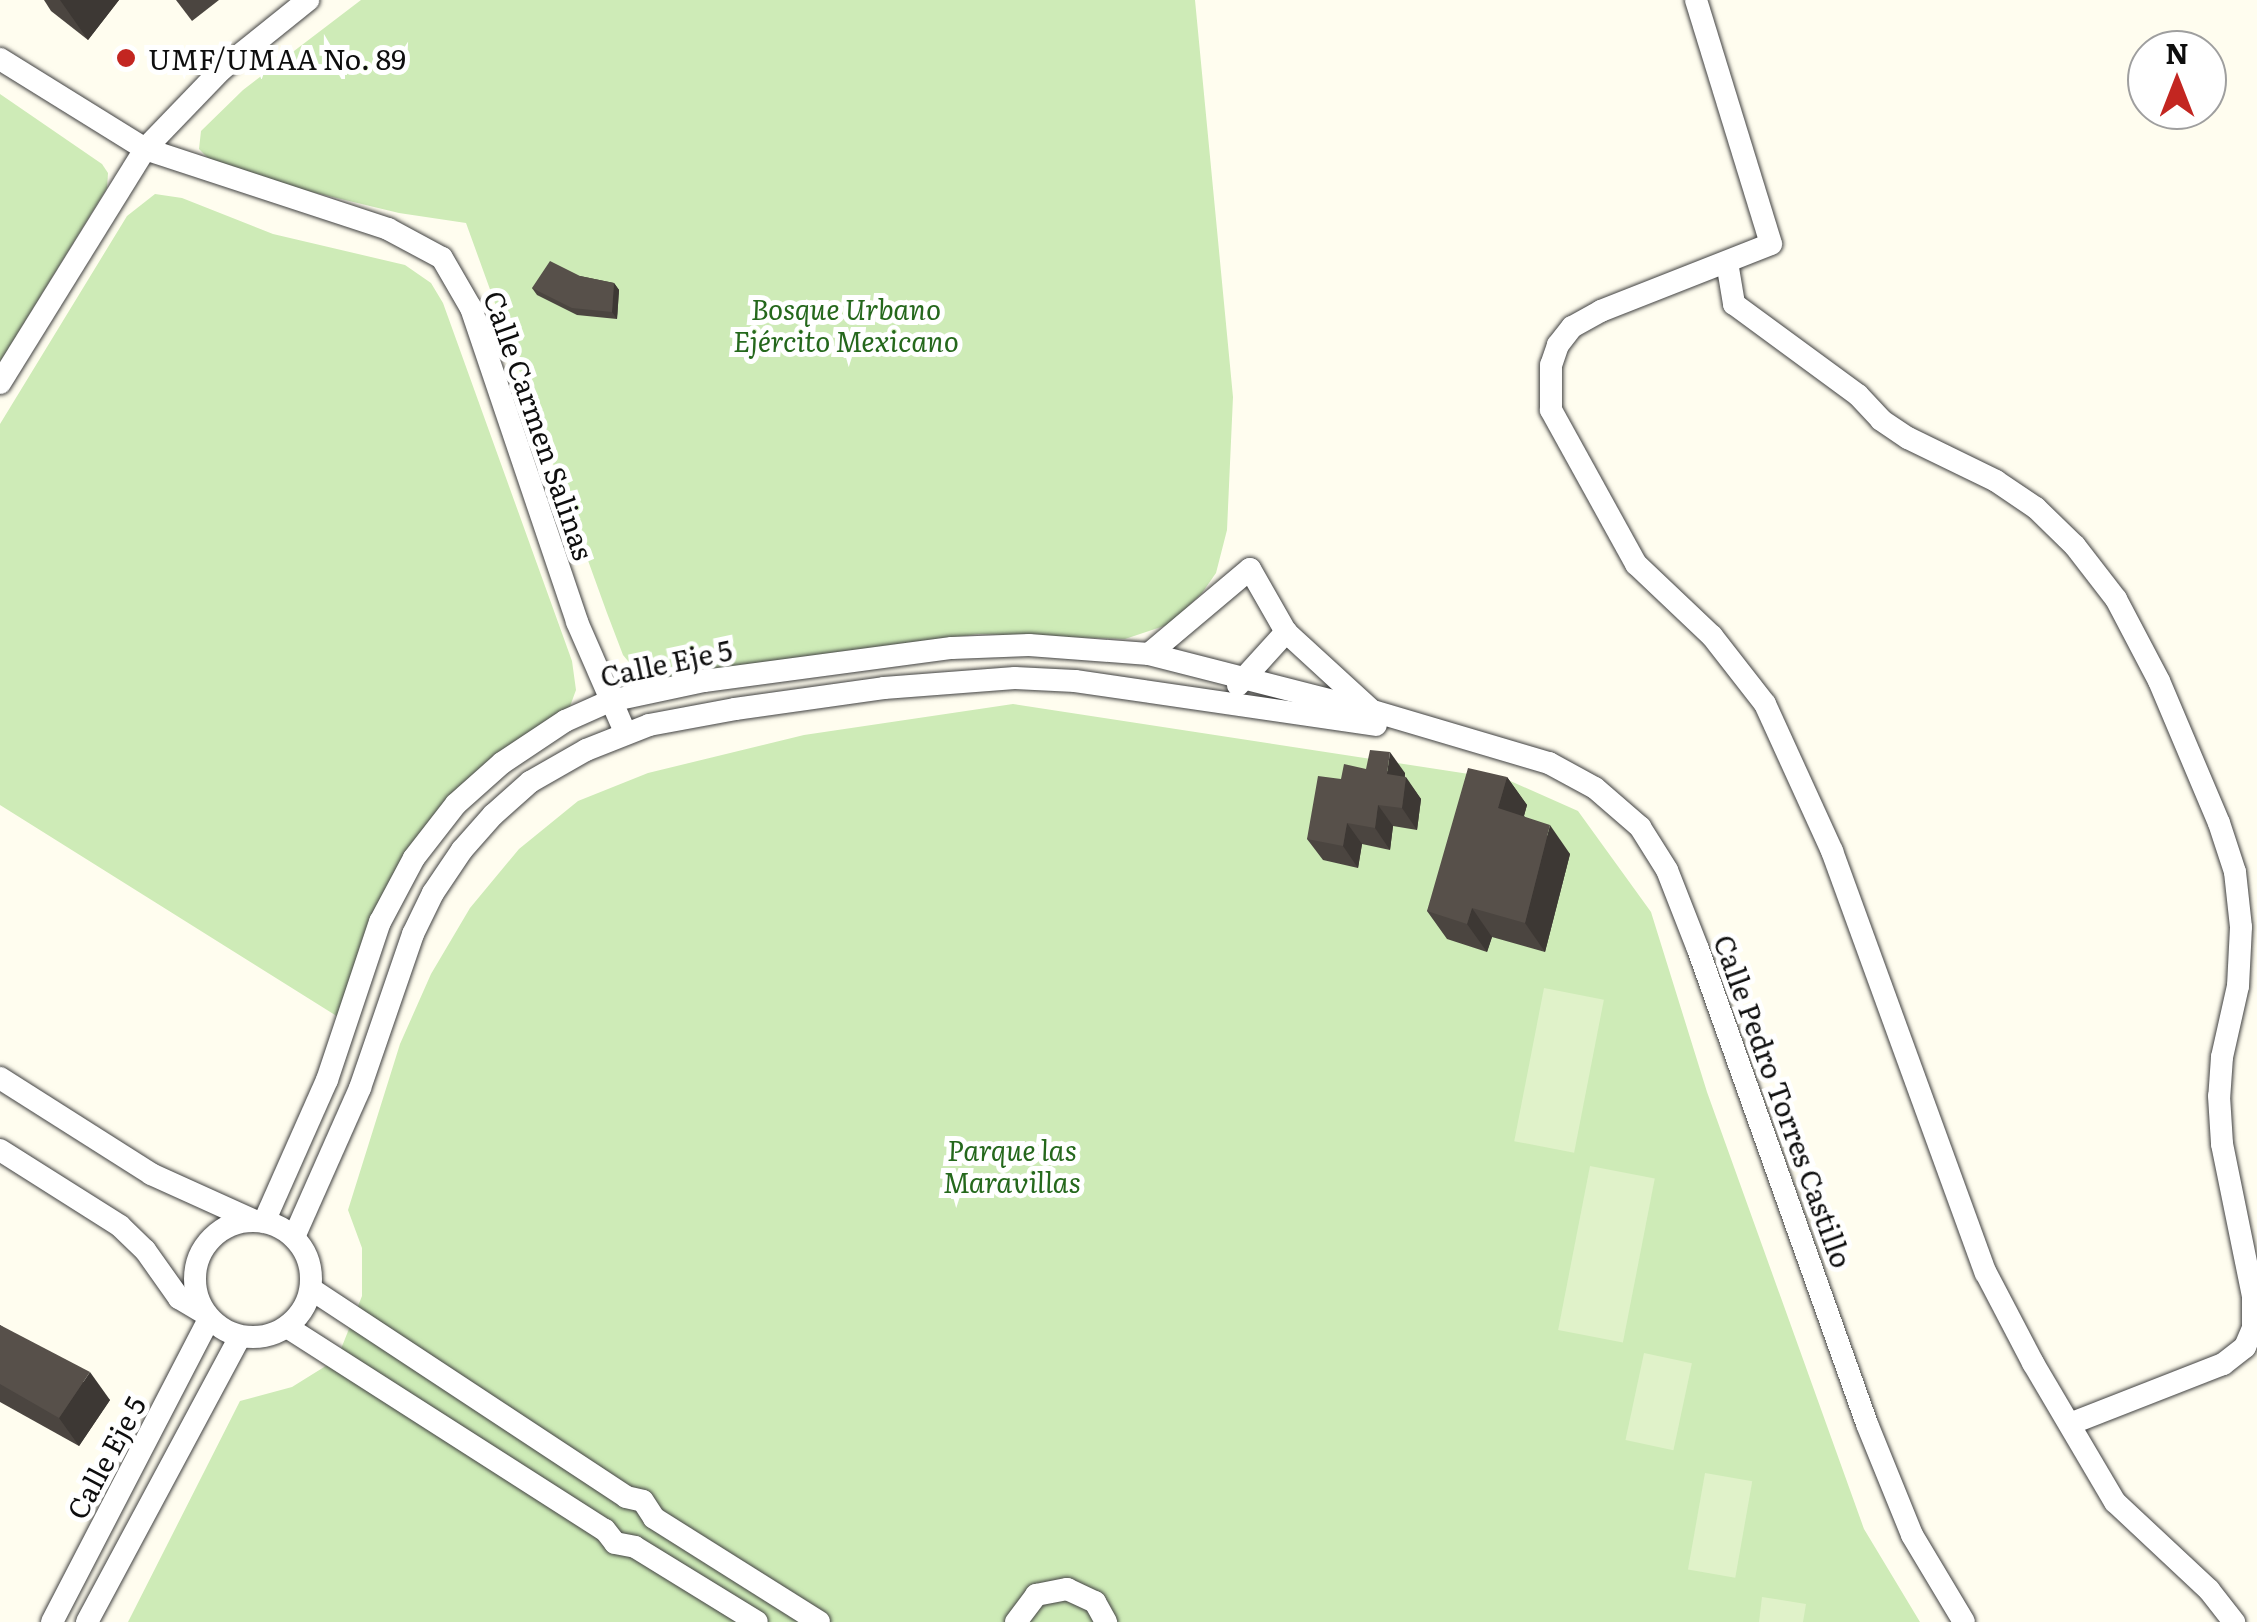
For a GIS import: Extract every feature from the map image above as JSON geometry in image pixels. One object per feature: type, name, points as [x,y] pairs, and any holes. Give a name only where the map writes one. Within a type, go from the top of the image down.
[{"type":"street","points":[[0,383],[145,149],[221,70],[308,0]]},
{"type":"street","points":[[1696,0],[1771,244],[1600,311],[1572,328],[1558,345],[1550,366],[1551,410],[1636,564],[1712,636],[1765,704],[1832,852],[1986,1273],[2070,1424],[2115,1502],[2209,1590],[2234,1622]]},
{"type":"street","name":"Calle Carmen Salinas","points":[[0,59],[145,149],[388,229],[442,258],[471,308],[577,622],[626,732]]},
{"type":"street","points":[[1727,262],[1734,304],[1858,395],[1881,420],[1908,438],[1996,480],[2036,508],[2075,546],[2116,599],[2159,681],[2220,822],[2235,872],[2241,927],[2238,986],[2222,1057],[2220,1096],[2222,1144],[2253,1296],[2252,1328],[2245,1347],[2223,1364],[2070,1424]]},
{"type":"street","points":[[1149,654],[1250,569],[1286,632],[1372,718]]},
{"type":"street","points":[[1218,702],[1245,679],[1286,632]]},
{"type":"street","name":"Calle Eje 5","points":[[260,1221],[326,1080],[380,922],[414,858],[456,804],[502,763],[565,721],[610,701],[704,681],[952,648],[1029,646],[1149,654],[1372,718]]},
{"type":"street","name":"Calle Eje 5","points":[[294,1238],[360,1088],[413,934],[433,893],[462,850],[530,782],[626,732],[735,709],[947,681],[1075,680],[1218,702],[1372,718]]},
{"type":"street","name":"Calle Pedro Torres Castillo","points":[[1372,718],[1419,726],[1548,764],[1595,788],[1640,827],[1666,870],[1873,1440],[1912,1536],[1964,1622]]},
{"type":"street","points":[[0,1078],[151,1174],[294,1238],[311,1271],[306,1304],[287,1327],[272,1334],[240,1336],[179,1298],[145,1250],[120,1226],[0,1150]]},
{"type":"street","points":[[207,1316],[194,1278],[206,1243],[236,1223],[260,1221]]},
{"type":"street","points":[[311,1289],[626,1498],[642,1501],[654,1518],[819,1622]]},
{"type":"street","name":"Calle Eje 5","points":[[52,1622],[207,1316]]},
{"type":"street","points":[[287,1327],[605,1530],[615,1543],[636,1547],[757,1622]]},
{"type":"street","points":[[87,1622],[240,1336]]},
{"type":"street","points":[[605,1530],[608,1508],[626,1498]]},
{"type":"street","points":[[636,1547],[651,1536],[654,1518]]},
{"type":"street","points":[[1016,1622],[1036,1595],[1067,1589],[1095,1602],[1106,1622]]},
{"type":"green space","name":"Bosque Urbano Ejército Mexicano","points":[[361,0],[1195,0],[1233,397],[1227,530],[1216,573],[1170,624],[1125,639],[978,634],[670,679],[638,673],[623,655],[466,223],[399,213],[291,187],[210,160],[199,149],[201,131],[243,90]]},
{"type":"green space","points":[[0,94],[102,164],[108,173],[107,188],[0,362]]},
{"type":"green space","points":[[155,194],[182,198],[273,234],[405,265],[431,283],[443,303],[572,661],[576,690],[569,709],[450,805],[343,1020],[0,805],[0,424],[127,216]]},
{"type":"green space","name":"Parque las Maravillas","points":[[1013,704],[1508,780],[1578,811],[1651,912],[1707,1092],[1864,1529],[1920,1622],[128,1622],[240,1401],[292,1387],[337,1359],[362,1296],[362,1248],[348,1210],[400,1044],[431,974],[470,908],[519,849],[578,801],[648,773],[804,735]]},
{"type":"green space","points":[[1544,988],[1604,1000],[1574,1153],[1514,1141]]},
{"type":"green space","points":[[1590,1166],[1655,1179],[1623,1343],[1558,1330]]},
{"type":"green space","points":[[1644,1353],[1692,1363],[1673,1450],[1625,1440]]},
{"type":"green space","points":[[1705,1473],[1752,1481],[1735,1578],[1688,1570]]},
{"type":"green space","points":[[1762,1597],[1806,1604],[1803,1622],[1759,1622]]},
{"type":"building","points":[[550,261],[580,276],[614,283],[612,312],[572,308],[532,288]]},
{"type":"building","points":[[1370,750],[1390,752],[1387,774],[1406,777],[1402,808],[1378,805],[1375,828],[1347,823],[1343,846],[1307,839],[1318,776],[1341,779],[1344,764],[1366,769]]},
{"type":"building","points":[[1468,768],[1507,777],[1498,808],[1550,825],[1525,923],[1472,908],[1467,924],[1427,911]]},
{"type":"building","points":[[0,1325],[90,1372],[59,1418],[0,1384]]},
{"type":"place","name":"UMF/UMAA No. 89","points":[[126,58]]}]
